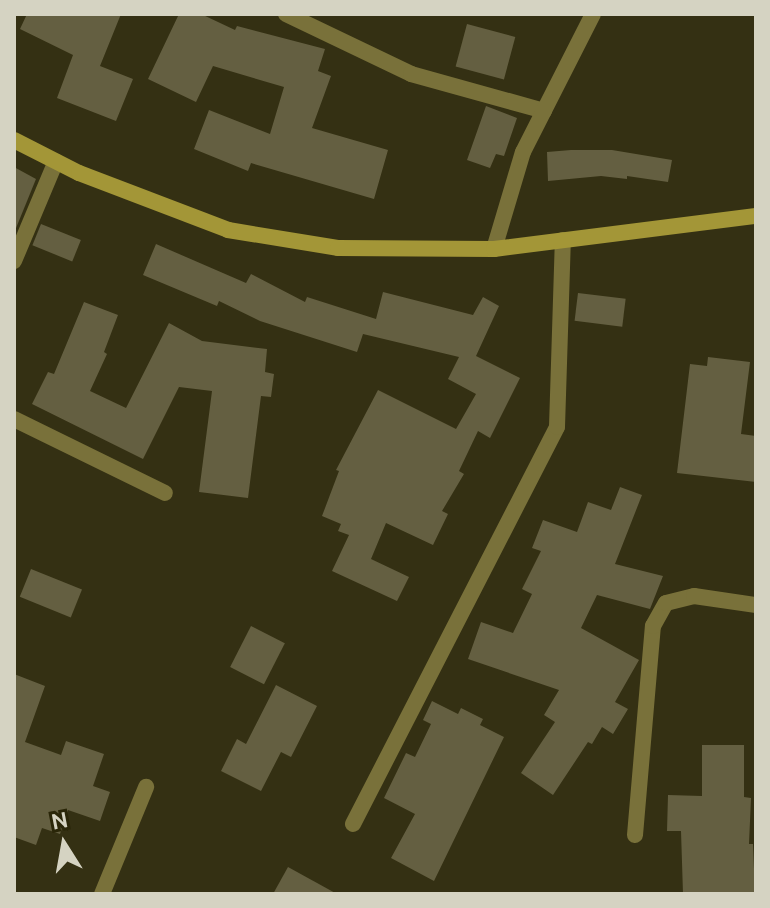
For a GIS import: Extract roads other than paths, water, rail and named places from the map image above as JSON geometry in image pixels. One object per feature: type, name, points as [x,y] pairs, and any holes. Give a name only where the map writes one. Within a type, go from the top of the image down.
[{"type":"street","points":[[286,14],[411,74],[544,111]]},
{"type":"street","points":[[494,249],[523,152],[593,14]]},
{"type":"street","points":[[14,140],[56,161],[228,230],[338,248],[494,249],[756,216]]},
{"type":"street","points":[[14,261],[56,161]]},
{"type":"street","points":[[353,824],[557,427],[563,240]]},
{"type":"street","points":[[14,419],[165,493]]},
{"type":"street","points":[[635,835],[653,626],[666,603],[694,596],[756,605]]},
{"type":"street","points":[[102,894],[146,787]]}]
